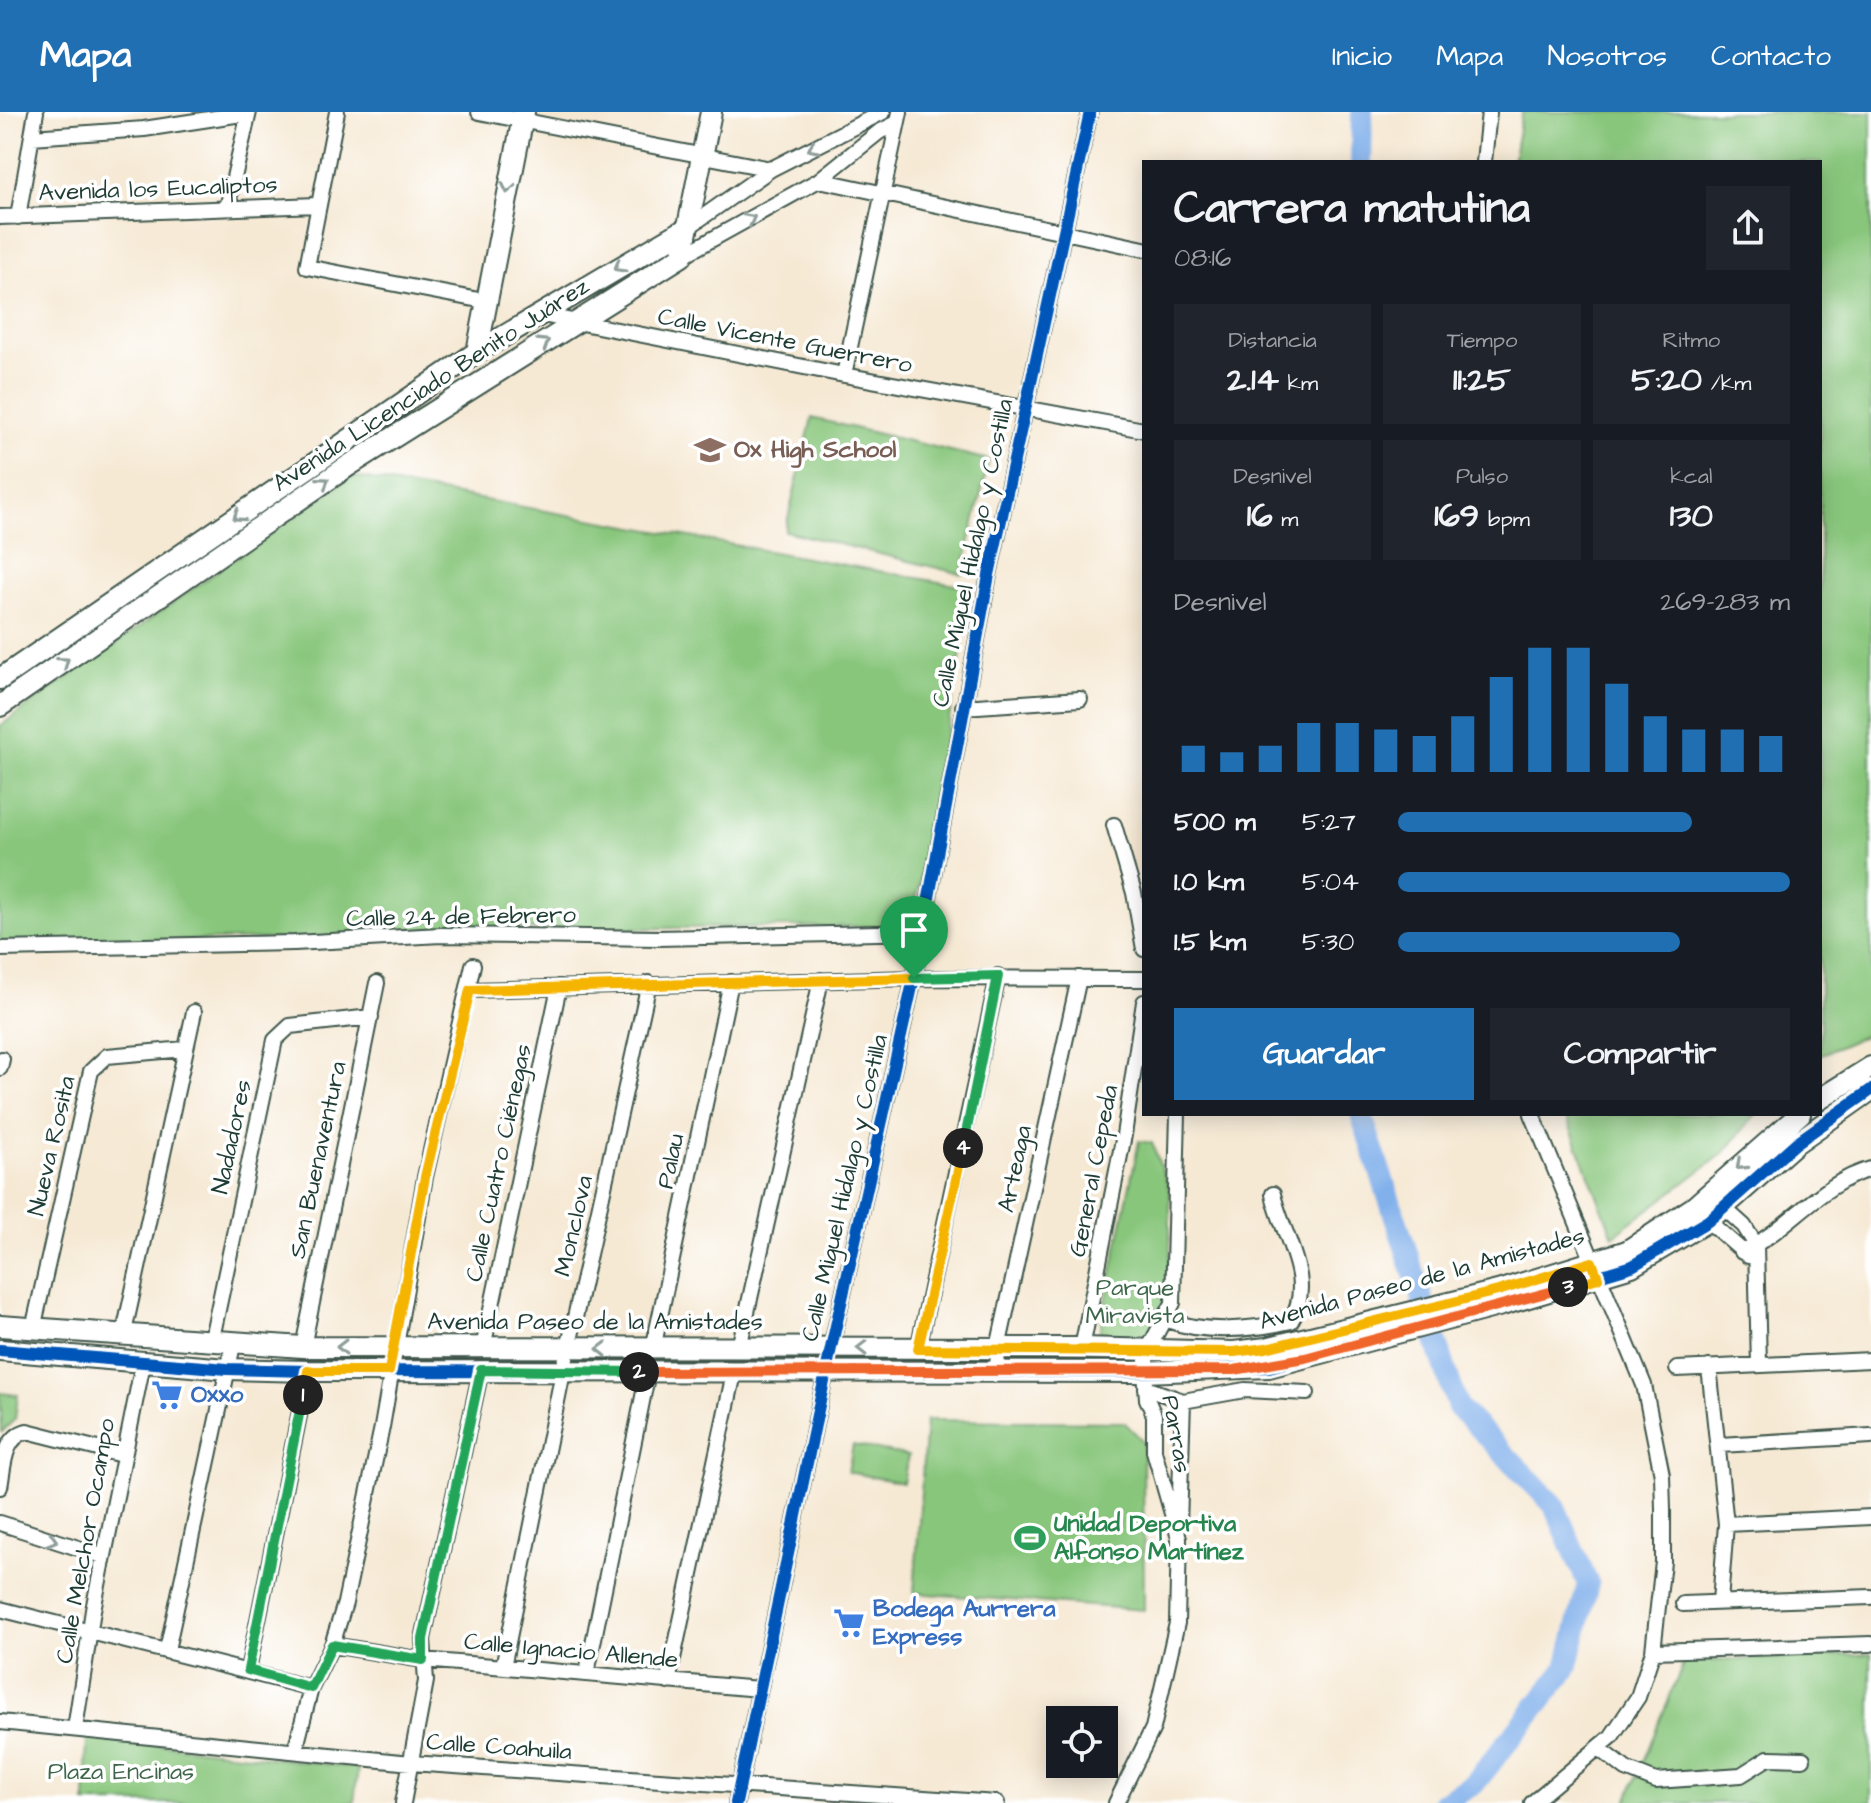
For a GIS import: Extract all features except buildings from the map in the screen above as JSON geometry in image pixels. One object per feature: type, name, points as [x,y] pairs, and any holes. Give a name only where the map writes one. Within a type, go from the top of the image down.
[{"type":"street","points":[[18,217],[36,112]]},
{"type":"street","points":[[32,137],[144,129],[248,112],[227,208]]},
{"type":"street","points":[[337,112],[306,264],[310,270],[484,301]]},
{"type":"street","points":[[479,112],[523,117],[771,169]]},
{"type":"street","points":[[682,256],[711,112]]},
{"type":"street","name":"Avenida Licenciado Benito Juárez","points":[[0,679],[537,313],[687,228],[771,169],[883,112]]},
{"type":"street","name":"Calle Miguel Hidalgo y Costilla","points":[[736,1803],[831,1348],[914,978],[963,707],[1090,112]]},
{"type":"street","points":[[1484,160],[1489,112]]},
{"type":"street","points":[[477,352],[484,301],[523,117]]},
{"type":"street","points":[[844,375],[898,117]]},
{"type":"street","name":"Avenida Licenciado Benito Juárez","points":[[0,706],[348,466],[682,256],[819,180],[898,117]]},
{"type":"street","points":[[819,180],[1142,249]]},
{"type":"street","name":"Avenida los Eucaliptos","points":[[0,217],[317,205]]},
{"type":"street","name":"Calle Vicente Guerrero","points":[[537,313],[1024,410],[1142,430]]},
{"type":"street","points":[[963,707],[1080,699]]},
{"type":"street","points":[[1114,825],[1142,938]]},
{"type":"street","name":"Calle 24 de Febrero","points":[[0,949],[294,943],[441,935],[658,938],[923,932]]},
{"type":"street","points":[[295,1751],[311,1688],[332,1645],[365,1512],[425,1177],[470,990],[473,965]]},
{"type":"street","points":[[918,1349],[998,976]]},
{"type":"street","points":[[470,990],[998,976],[1142,979]]},
{"type":"street","name":"Arteaga","points":[[997,1371],[998,1348],[1079,978]]},
{"type":"street","points":[[739,1348],[821,980]]},
{"type":"street","name":"Palau","points":[[653,1349],[731,982]]},
{"type":"street","name":"San Buenaventura","points":[[303,1347],[377,983]]},
{"type":"street","name":"Monclova","points":[[503,1667],[563,1372],[649,983]]},
{"type":"street","name":"Calle Cuatro Ciénegas","points":[[483,1348],[559,987]]},
{"type":"street","points":[[123,1337],[194,1012]]},
{"type":"street","name":"General Cepeda","points":[[1082,1348],[1124,1135],[1142,1015]]},
{"type":"street","name":"Nadadores","points":[[211,1343],[275,1040],[290,1026],[371,1017]]},
{"type":"street","name":"Nueva Rosita","points":[[33,1329],[91,1071],[97,1061],[107,1056],[185,1049]]},
{"type":"street","points":[[1822,1098],[1871,1067]]},
{"type":"street","name":"Avenida Paseo de la Amistades","points":[[0,1350],[227,1369],[734,1373],[997,1371],[1146,1380],[1193,1362],[1500,1298],[1653,1256],[1716,1215],[1796,1143],[1871,1090]]},
{"type":"street","name":"Parras","points":[[1116,1803],[1148,1743],[1162,1696],[1177,1623],[1179,1538],[1154,1451],[1154,1415],[1146,1380],[1147,1351],[1167,1320],[1175,1280],[1178,1116]]},
{"type":"street","points":[[1532,1803],[1599,1748],[1624,1722],[1638,1697],[1653,1651],[1663,1562],[1662,1475],[1644,1385],[1533,1116]]},
{"type":"street","name":"Avenida Paseo de la Amistades","points":[[1595,1270],[1657,1234],[1714,1191],[1798,1116]]},
{"type":"street","points":[[1749,1249],[1840,1181],[1871,1169]]},
{"type":"street","points":[[1167,1320],[1184,1326],[1262,1328],[1291,1321],[1300,1305],[1301,1278],[1278,1219],[1273,1194]]},
{"type":"street","points":[[1716,1215],[1749,1249],[1758,1264],[1759,1365]]},
{"type":"street","points":[[1716,1215],[1744,1226],[1749,1249]]},
{"type":"street","name":"Avenida Paseo de la Amistades","points":[[0,1326],[233,1345],[653,1349],[1082,1348],[1147,1351],[1193,1362]]},
{"type":"street","points":[[67,1357],[72,1333]]},
{"type":"street","points":[[167,1650],[233,1345]]},
{"type":"street","points":[[1677,1369],[1871,1360]]},
{"type":"street","name":"Calle Melchor Ocampo","points":[[75,1729],[103,1556],[143,1363]]},
{"type":"street","points":[[1709,1367],[1720,1445],[1726,1524],[1720,1602]]},
{"type":"street","points":[[403,1803],[426,1681],[423,1639],[481,1370]]},
{"type":"street","points":[[248,1670],[308,1371]]},
{"type":"street","points":[[587,1673],[648,1372]]},
{"type":"street","points":[[668,1682],[734,1373]]},
{"type":"street","points":[[1146,1380],[1183,1401],[1245,1390],[1307,1393]]},
{"type":"street","points":[[1179,1538],[1183,1401]]},
{"type":"street","points":[[0,1487],[9,1442],[16,1434],[27,1431],[122,1455]]},
{"type":"street","points":[[1720,1445],[1871,1436]]},
{"type":"street","points":[[1726,1524],[1871,1517]]},
{"type":"street","points":[[0,1523],[103,1556]]},
{"type":"street","points":[[1683,1604],[1871,1597]]},
{"type":"street","points":[[0,1609],[311,1688]]},
{"type":"street","points":[[1653,1651],[1871,1644]]},
{"type":"street","name":"Calle Ignacio Allende","points":[[332,1645],[423,1660],[759,1689]]},
{"type":"street","name":"Calle Coahuila","points":[[0,1722],[411,1763],[997,1803]]},
{"type":"street","points":[[1599,1748],[1626,1769],[1656,1781],[1741,1775],[1768,1758],[1803,1759]]},
{"type":"green space","points":[[1522,112],[1871,112],[1871,1033],[1822,1054],[1822,160],[1513,160]]},
{"type":"green space","points":[[812,418],[989,460],[962,574],[785,531]]},
{"type":"green space","points":[[351,476],[973,588],[913,916],[904,926],[452,930],[294,939],[0,943],[0,726]]},
{"type":"green space","points":[[1566,1116],[1754,1116],[1724,1153],[1613,1236]]},
{"type":"green space","name":"Parque Miravista","points":[[1139,1141],[1152,1143],[1170,1192],[1170,1256],[1159,1340],[1098,1339]]},
{"type":"green space","points":[[0,1393],[18,1395],[15,1419],[2,1432]]},
{"type":"green space","name":"Unidad Deportiva Alfonso Martínez","points":[[926,1420],[1124,1422],[1143,1441],[1144,1610],[914,1593]]},
{"type":"green space","points":[[853,1445],[908,1456],[903,1483],[848,1472]]},
{"type":"green space","points":[[1871,1654],[1871,1803],[1626,1803],[1684,1662]]},
{"type":"green space","name":"Plaza Encinas","points":[[87,1736],[358,1768],[354,1803],[85,1803]]},
{"type":"waterway","points":[[1361,160],[1362,112]]},
{"type":"waterway","points":[[1362,1116],[1458,1407],[1554,1505],[1588,1584],[1567,1668],[1474,1784],[1442,1803]]},
{"type":"cycle path","points":[[736,1803],[831,1348],[914,978],[989,575],[1090,112]]},
{"type":"cycle path","points":[[0,1350],[227,1369],[308,1371],[1145,1372],[1269,1367],[1502,1305],[1632,1266],[1708,1221],[1796,1143],[1871,1090]]},
{"type":"place","name":"Ox High School","points":[[710,450]]},
{"type":"place","name":"Oxxo","points":[[167,1395]]},
{"type":"place","name":"Unidad Deportiva Alfonso Martínez","points":[[1030,1538]]},
{"type":"place","name":"Bodega Aurrera Express","points":[[849,1623]]},
{"type":"route","points":[[998,976],[918,1349],[1082,1348],[1234,1352],[1303,1341],[1498,1291],[1592,1262],[1598,1278],[1305,1358],[1269,1367],[1234,1370],[734,1373],[481,1370],[423,1639],[423,1660],[332,1645],[311,1688],[248,1670],[308,1371],[389,1371],[425,1177],[470,990],[914,978],[998,976]]}]
